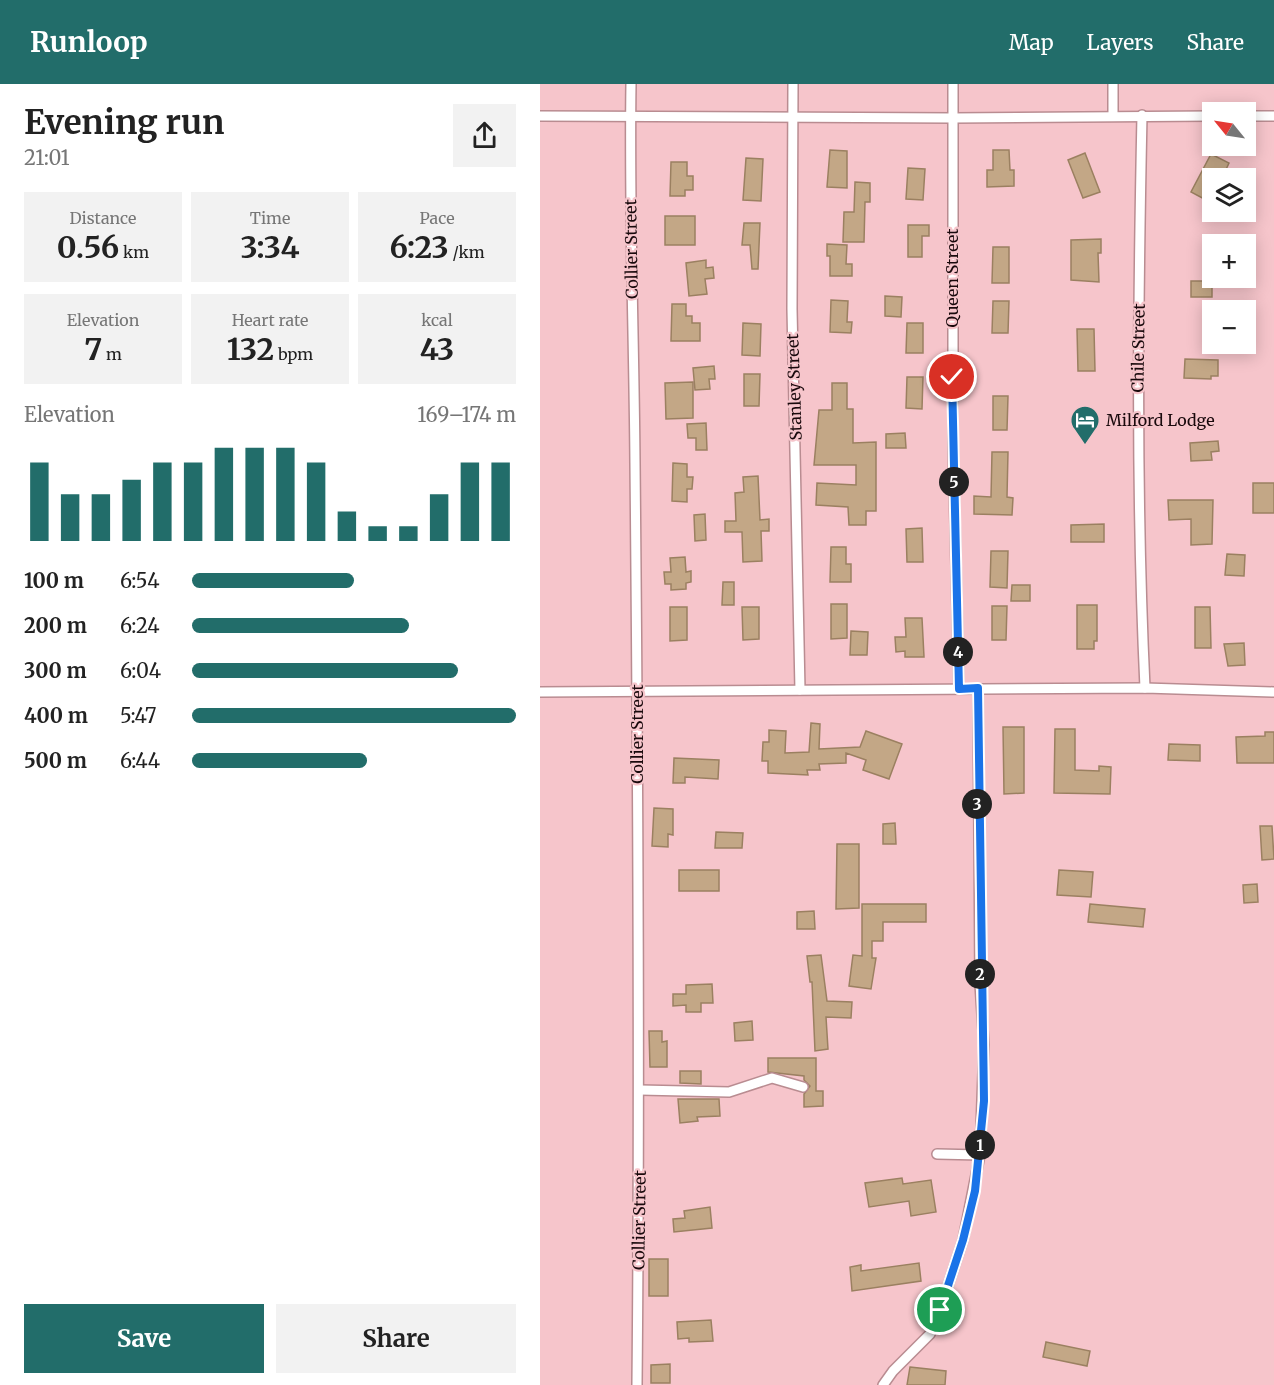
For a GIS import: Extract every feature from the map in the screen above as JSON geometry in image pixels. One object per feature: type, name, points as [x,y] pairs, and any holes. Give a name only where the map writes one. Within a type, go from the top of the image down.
[{"type":"street","name":"Collier Street","points":[[631,84],[640,1090],[637,1385]]},
{"type":"street","name":"Stanley Street","points":[[793,84],[792,309],[800,690]]},
{"type":"street","name":"Queen Street","points":[[952,84],[953,442],[959,689]]},
{"type":"street","points":[[1113,84],[1113,116]]},
{"type":"street","name":"Chile Street","points":[[1142,115],[1137,388],[1139,552],[1145,688]]},
{"type":"street","points":[[540,116],[952,118],[1202,116]]},
{"type":"street","points":[[1256,116],[1274,116]]},
{"type":"street","points":[[883,1385],[893,1371],[930,1334],[963,1240],[980,1155],[984,1045],[980,984],[978,688]]},
{"type":"street","points":[[540,692],[1145,688],[1274,692]]},
{"type":"street","points":[[640,1090],[729,1092],[772,1078],[803,1087]]},
{"type":"street","points":[[938,1154],[980,1155]]},
{"type":"building","points":[[830,150],[847,151],[847,188],[827,187]]},
{"type":"building","points":[[993,150],[1009,150],[1010,170],[1014,170],[1014,186],[987,187],[987,170],[993,170]]},
{"type":"building","points":[[1085,153],[1100,192],[1083,198],[1068,160]]},
{"type":"building","points":[[1210,156],[1229,163],[1227,168],[1204,168]]},
{"type":"building","points":[[746,158],[763,159],[761,201],[743,200]]},
{"type":"building","points":[[671,162],[687,162],[687,176],[693,176],[693,190],[685,190],[685,196],[670,196]]},
{"type":"building","points":[[908,168],[925,169],[923,200],[906,199]]},
{"type":"building","points":[[1202,171],[1202,198],[1191,192]]},
{"type":"building","points":[[855,182],[870,183],[870,202],[865,202],[864,242],[843,242],[844,212],[854,212]]},
{"type":"building","points":[[665,216],[695,216],[695,245],[665,245]]},
{"type":"building","points":[[744,223],[760,223],[758,269],[752,269],[750,245],[742,245]]},
{"type":"building","points":[[908,225],[929,225],[929,236],[922,236],[922,257],[908,257]]},
{"type":"building","points":[[1101,239],[1101,253],[1098,253],[1099,282],[1071,280],[1071,240]]},
{"type":"building","points":[[827,244],[847,245],[846,264],[852,264],[852,276],[830,276],[830,256],[827,256]]},
{"type":"building","points":[[993,247],[1009,247],[1009,283],[992,283]]},
{"type":"building","points":[[706,260],[706,268],[713,267],[714,278],[705,279],[707,294],[689,296],[686,263]]},
{"type":"building","points":[[1191,281],[1202,281],[1202,288],[1212,288],[1212,297],[1191,297]]},
{"type":"building","points":[[885,296],[902,297],[901,317],[885,316]]},
{"type":"building","points":[[831,300],[848,301],[847,322],[852,322],[851,333],[830,332]]},
{"type":"building","points":[[993,301],[1009,301],[1008,333],[992,333]]},
{"type":"building","points":[[672,304],[686,304],[686,316],[692,316],[692,323],[700,323],[700,341],[671,341]]},
{"type":"building","points":[[743,323],[761,324],[760,356],[742,355]]},
{"type":"building","points":[[907,323],[923,323],[923,353],[906,353]]},
{"type":"building","points":[[1077,329],[1094,329],[1095,371],[1078,371]]},
{"type":"building","points":[[1185,359],[1218,360],[1218,376],[1211,376],[1211,379],[1184,378]]},
{"type":"building","points":[[714,366],[715,379],[709,379],[710,389],[695,390],[693,368]]},
{"type":"building","points":[[744,374],[760,374],[759,406],[744,406]]},
{"type":"building","points":[[907,377],[923,377],[922,409],[906,408]]},
{"type":"building","points":[[693,382],[693,418],[666,419],[665,383]]},
{"type":"building","points":[[832,383],[847,383],[847,409],[853,409],[853,443],[876,442],[876,511],[866,511],[866,525],[849,525],[848,507],[816,505],[817,483],[856,485],[856,465],[814,465],[819,410],[832,410]]},
{"type":"building","points":[[993,396],[1008,396],[1007,430],[993,430]]},
{"type":"building","points":[[706,423],[707,450],[696,450],[696,438],[688,438],[687,424]]},
{"type":"building","points":[[905,433],[906,448],[886,448],[886,434]]},
{"type":"building","points":[[1218,441],[1219,451],[1211,452],[1212,460],[1191,461],[1190,443]]},
{"type":"building","points":[[992,452],[1008,452],[1007,497],[1013,498],[1012,515],[974,514],[974,496],[991,497]]},
{"type":"building","points":[[673,463],[687,464],[687,477],[693,477],[692,489],[687,489],[687,502],[672,501]]},
{"type":"building","points":[[758,476],[760,520],[769,519],[769,531],[761,531],[762,561],[743,562],[742,532],[725,532],[725,521],[736,521],[735,493],[744,492],[743,477]]},
{"type":"building","points":[[1253,483],[1274,483],[1274,513],[1253,513]]},
{"type":"building","points":[[1168,500],[1213,500],[1212,544],[1191,545],[1191,519],[1169,520]]},
{"type":"building","points":[[705,514],[706,540],[695,541],[694,515]]},
{"type":"building","points":[[1104,524],[1104,542],[1071,542],[1071,525]]},
{"type":"building","points":[[922,528],[923,562],[907,562],[906,529]]},
{"type":"building","points":[[831,547],[846,547],[846,564],[851,564],[851,582],[830,582]]},
{"type":"building","points":[[991,551],[1008,551],[1007,588],[990,587]]},
{"type":"building","points":[[1227,554],[1245,555],[1244,576],[1225,575]]},
{"type":"building","points":[[685,557],[686,572],[691,571],[691,582],[686,583],[686,589],[671,590],[671,584],[665,584],[664,572],[671,572],[670,558]]},
{"type":"building","points":[[723,582],[734,582],[734,605],[722,605]]},
{"type":"building","points":[[1012,585],[1030,585],[1030,601],[1011,601]]},
{"type":"building","points":[[831,604],[847,604],[847,638],[831,639]]},
{"type":"building","points":[[1077,605],[1097,605],[1097,641],[1094,641],[1094,649],[1077,649]]},
{"type":"building","points":[[992,606],[1007,606],[1006,640],[992,640]]},
{"type":"building","points":[[670,607],[687,607],[687,640],[670,641]]},
{"type":"building","points":[[742,607],[759,607],[759,639],[743,640]]},
{"type":"building","points":[[1195,607],[1210,607],[1211,648],[1195,648]]},
{"type":"building","points":[[905,618],[922,618],[924,657],[905,657],[905,651],[896,652],[895,637],[906,637]]},
{"type":"building","points":[[851,631],[868,632],[867,655],[850,655]]},
{"type":"building","points":[[1244,643],[1245,665],[1228,666],[1224,644]]},
{"type":"building","points":[[811,723],[820,724],[819,749],[860,747],[866,731],[902,744],[889,779],[863,770],[866,760],[846,753],[846,763],[819,764],[820,770],[807,770],[808,775],[768,773],[768,761],[762,761],[763,742],[769,742],[769,730],[786,731],[785,753],[809,752]]},
{"type":"building","points":[[1003,727],[1024,727],[1024,793],[1004,794]]},
{"type":"building","points":[[1055,729],[1075,729],[1075,770],[1099,771],[1099,766],[1111,767],[1110,794],[1054,793]]},
{"type":"building","points":[[1265,732],[1274,732],[1274,763],[1237,763],[1236,737],[1265,736]]},
{"type":"building","points":[[1169,744],[1200,745],[1200,761],[1168,760]]},
{"type":"building","points":[[674,758],[719,760],[718,779],[685,777],[685,783],[673,783]]},
{"type":"building","points":[[654,808],[673,809],[673,835],[668,834],[668,847],[652,846]]},
{"type":"building","points":[[895,823],[896,844],[883,844],[883,824]]},
{"type":"building","points":[[1260,826],[1272,826],[1274,859],[1262,860]]},
{"type":"building","points":[[716,832],[743,833],[742,848],[715,848]]},
{"type":"building","points":[[837,844],[859,844],[859,908],[836,909]]},
{"type":"building","points":[[679,870],[719,870],[719,891],[679,891]]},
{"type":"building","points":[[1059,870],[1093,872],[1091,897],[1057,895]]},
{"type":"building","points":[[1257,884],[1258,902],[1244,903],[1243,885]]},
{"type":"building","points":[[862,904],[926,904],[926,922],[883,922],[883,941],[872,941],[872,958],[876,958],[871,989],[849,986],[853,955],[862,956]]},
{"type":"building","points":[[1090,904],[1145,909],[1143,927],[1088,922]]},
{"type":"building","points":[[814,911],[815,929],[797,929],[797,912]]},
{"type":"building","points":[[821,955],[827,1001],[852,1002],[851,1018],[826,1017],[828,1049],[815,1051],[812,982],[810,982],[807,956]]},
{"type":"building","points":[[712,984],[713,1003],[701,1003],[701,1012],[686,1012],[686,1005],[673,1006],[673,994],[686,994],[686,985]]},
{"type":"building","points":[[752,1021],[753,1040],[735,1041],[734,1023]]},
{"type":"building","points":[[649,1031],[662,1031],[662,1042],[667,1041],[667,1067],[650,1067]]},
{"type":"building","points":[[768,1058],[816,1058],[816,1091],[823,1091],[823,1106],[804,1107],[804,1094],[810,1086],[804,1080],[804,1076],[768,1072]]},
{"type":"building","points":[[680,1071],[701,1071],[701,1084],[680,1083]]},
{"type":"building","points":[[678,1099],[719,1099],[720,1116],[697,1117],[698,1121],[680,1123]]},
{"type":"building","points":[[902,1178],[903,1184],[931,1180],[936,1212],[911,1216],[909,1201],[869,1207],[865,1183]]},
{"type":"building","points":[[710,1207],[712,1228],[674,1232],[673,1219],[685,1218],[684,1211]]},
{"type":"building","points":[[649,1259],[668,1259],[668,1296],[649,1296]]},
{"type":"building","points":[[919,1263],[921,1281],[852,1291],[850,1267],[861,1265],[861,1271]]},
{"type":"building","points":[[711,1320],[713,1341],[689,1342],[689,1338],[678,1339],[677,1322]]},
{"type":"building","points":[[1046,1342],[1090,1351],[1087,1366],[1043,1357]]},
{"type":"building","points":[[670,1364],[670,1383],[651,1383],[651,1365]]},
{"type":"building","points":[[910,1367],[946,1371],[945,1385],[907,1385]]},
{"type":"place","name":"Milford Lodge","points":[[1085,446]]},
{"type":"route","points":[[940,1310],[963,1240],[975,1191],[984,1101],[977,805],[978,688],[959,689],[952,377]]}]
